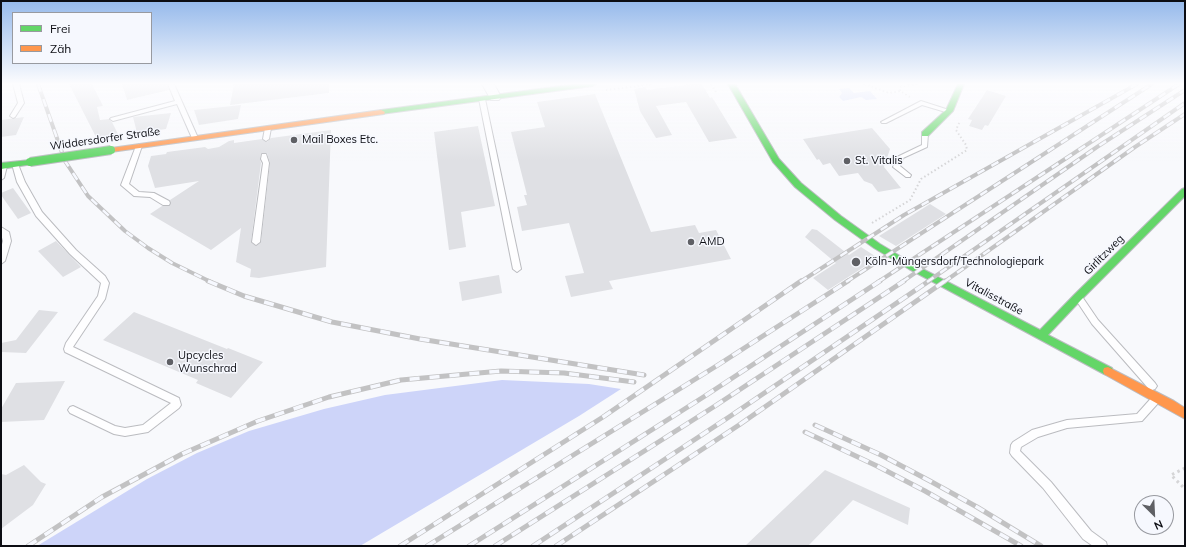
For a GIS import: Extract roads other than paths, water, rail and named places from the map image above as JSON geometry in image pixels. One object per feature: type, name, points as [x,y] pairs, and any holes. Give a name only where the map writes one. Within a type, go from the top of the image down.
[{"type":"street","name":"Widdersdorfer Straße","points":[[2,166],[404,110]]},
{"type":"street","name":"Vitalisstraße","points":[[746,110],[776,160],[798,185],[838,218],[878,246],[912,267],[1170,404],[1185,414]]},
{"type":"street","points":[[925,134],[947,113],[949,110]]},
{"type":"street","name":"Girlitzweg","points":[[1042,336],[1078,297],[1185,191]]},
{"type":"lane","points":[[13,116],[17,110]]},
{"type":"lane","points":[[113,119],[150,110]]},
{"type":"lane","points":[[182,110],[195,138]]},
{"type":"lane","points":[[484,110],[517,269]]},
{"type":"lane","points":[[884,122],[908,110]]},
{"type":"lane","points":[[938,110],[947,113]]},
{"type":"lane","points":[[266,139],[268,128]]},
{"type":"lane","points":[[908,175],[896,167],[900,158],[925,146],[925,134]]},
{"type":"lane","points":[[139,146],[125,185],[137,194],[151,194],[166,203]]},
{"type":"lane","points":[[256,242],[266,163],[264,156]]},
{"type":"lane","points":[[15,164],[21,182],[39,214],[73,252],[102,278],[105,283],[105,289],[102,297],[68,349],[176,401],[176,405],[146,429],[132,432],[114,430],[73,410]]},
{"type":"lane","points":[[1,178],[2,166]]},
{"type":"lane","points":[[1,230],[6,234],[7,241],[1,261]]},
{"type":"lane","name":"Vitalisstraße","points":[[1078,297],[1110,340],[1170,404]]},
{"type":"lane","points":[[1102,546],[1087,535],[1047,485],[1015,453],[1016,445],[1035,433],[1067,424],[1139,418],[1158,398]]},
{"type":"railway","points":[[47,110],[65,161],[88,196],[125,231],[148,248],[172,263],[211,282]]},
{"type":"railway","points":[[800,282],[904,215],[1092,110]]},
{"type":"railway","points":[[846,282],[1113,110]]},
{"type":"railway","points":[[878,282],[1140,110]]},
{"type":"railway","points":[[902,282],[1097,147],[1155,110]]},
{"type":"railway","points":[[927,282],[1176,110]]},
{"type":"railway","points":[[944,282],[1135,147],[1185,114]]},
{"type":"railway","points":[[208,281],[244,296],[332,322],[420,339],[644,375]]},
{"type":"railway","points":[[400,546],[603,417],[801,281]]},
{"type":"railway","points":[[427,546],[718,365],[848,281]]},
{"type":"railway","points":[[469,546],[705,396],[880,281]]},
{"type":"railway","points":[[495,546],[715,406],[904,281]]},
{"type":"railway","points":[[533,546],[729,417],[929,281]]},
{"type":"railway","points":[[556,546],[739,425],[945,281]]},
{"type":"railway","points":[[28,546],[102,497],[182,454],[258,421],[329,397],[401,380],[501,371],[564,373],[634,382]]},
{"type":"railway","points":[[815,425],[881,455],[930,481],[977,507],[1041,546]]},
{"type":"railway","points":[[805,432],[877,466],[925,491],[1021,546]]},
{"type":"place","name":"Mail Boxes Etc.","points":[[294,140]]},
{"type":"place","name":"St. Vitalis","points":[[847,161]]},
{"type":"place","name":"AMD","points":[[691,242]]},
{"type":"place","name":"Köln-Müngersdorf/Technologiepark","points":[[856,262]]},
{"type":"place","name":"Upcycles Wunschrad","points":[[170,362]]}]
